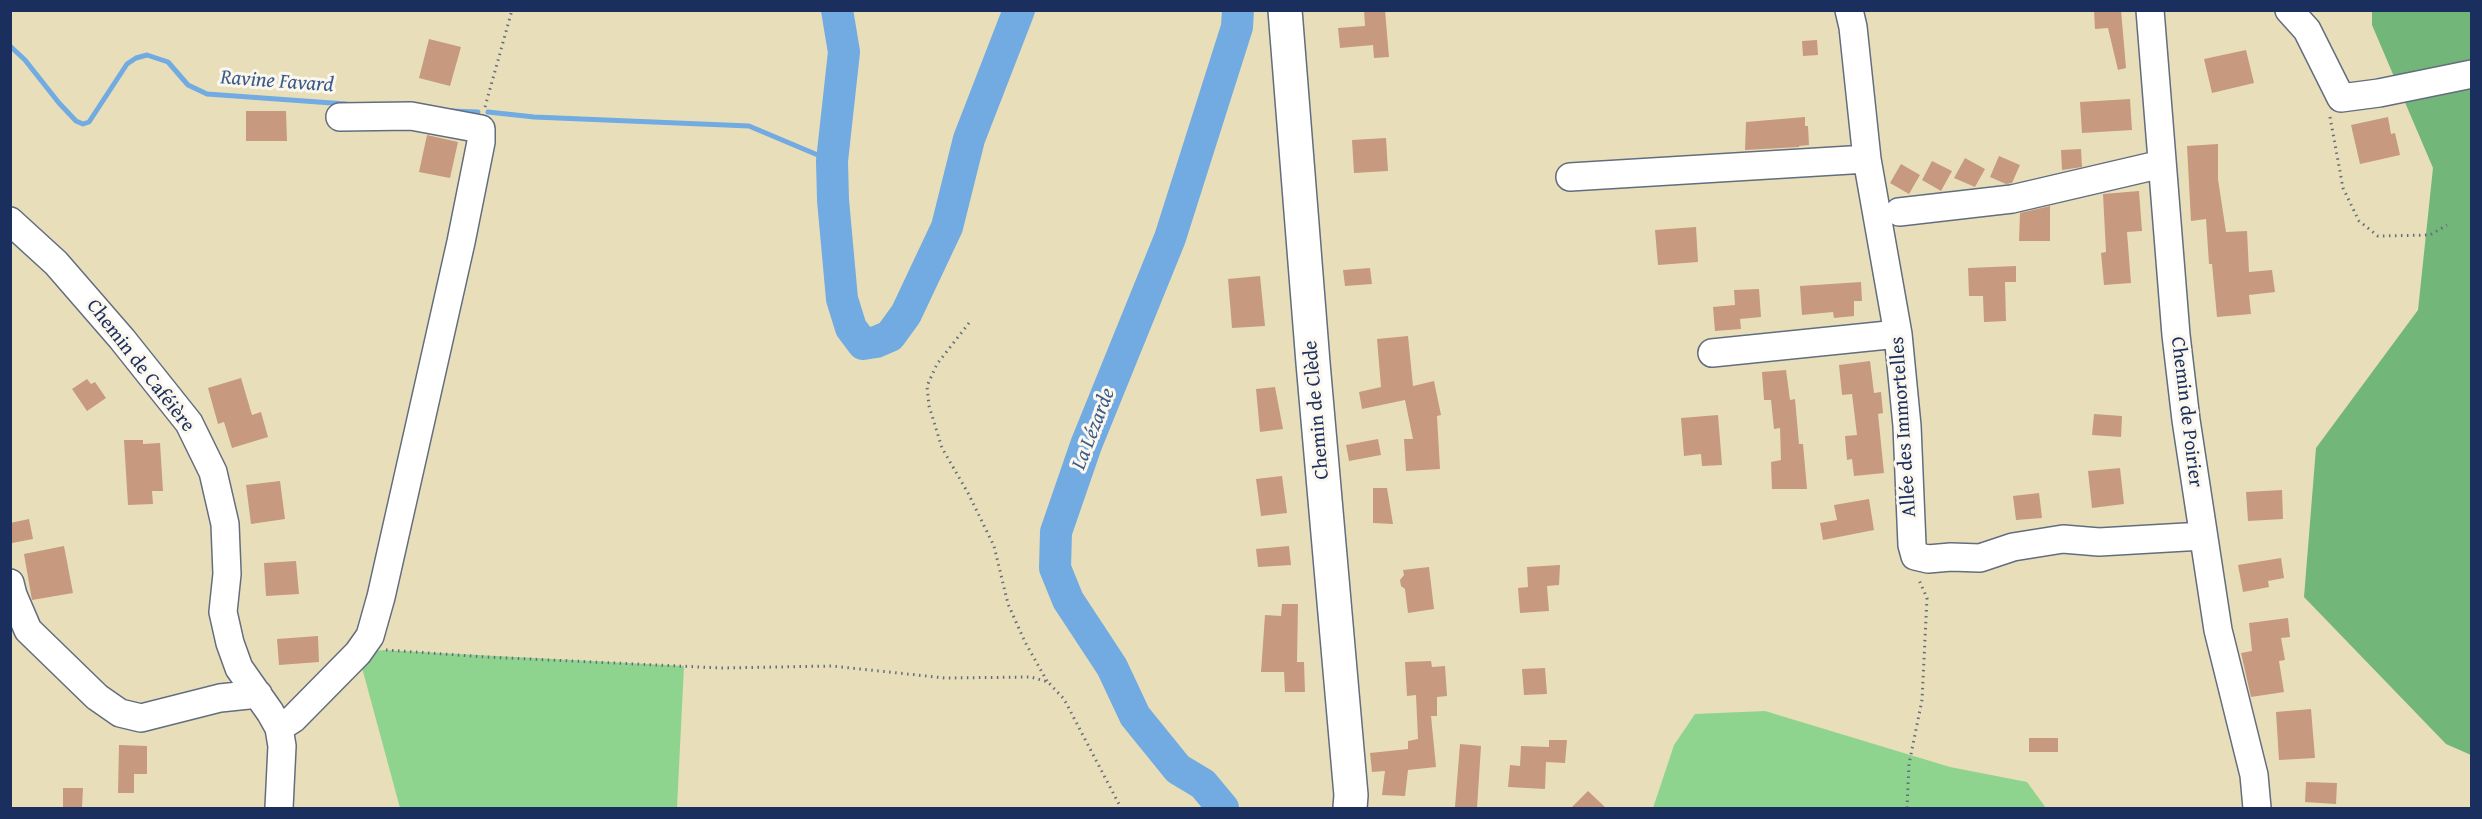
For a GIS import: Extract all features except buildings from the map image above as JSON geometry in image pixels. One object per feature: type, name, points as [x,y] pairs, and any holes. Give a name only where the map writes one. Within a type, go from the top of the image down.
[{"type":"main road","name":"Chemin de Clède","points":[[1286,10],[1313,363],[1351,795],[1350,808]]},
{"type":"street","name":"Allée des Immortelles","points":[[1849,10],[1853,27],[1867,159],[1898,334],[1907,426],[1912,545],[1915,556]]},
{"type":"street","name":"Chemin de Poirier","points":[[2150,10],[2176,335],[2218,630],[2254,775],[2257,808]]},
{"type":"street","points":[[2289,10],[2307,30],[2341,98],[2379,93],[2472,74]]},
{"type":"street","points":[[279,728],[293,719],[358,653],[369,636],[381,597],[461,242],[481,129],[411,116],[340,117]]},
{"type":"street","points":[[1570,177],[1867,159]]},
{"type":"street","points":[[1899,212],[2012,199],[2162,164]]},
{"type":"street","name":"Chemin de Caféière","points":[[10,221],[56,263],[122,339],[189,423],[213,472],[225,524],[227,574],[223,612],[239,668],[279,728],[282,746],[279,808]]},
{"type":"street","points":[[1712,353],[1898,334]]},
{"type":"street","points":[[1915,556],[1929,559],[1980,558],[2013,547],[2063,539],[2099,542],[2203,536]]},
{"type":"street","points":[[10,583],[28,630],[98,697],[120,713],[141,718],[220,698],[258,694]]},
{"type":"path","points":[[481,129],[486,99],[512,10]]},
{"type":"path","points":[[2341,98],[2328,108],[2343,188],[2359,221],[2378,236],[2430,235],[2447,225]]},
{"type":"path","points":[[969,323],[937,364],[927,386],[929,406],[942,448],[968,493],[994,546],[1008,604],[1025,642],[1048,682],[1064,699],[1121,808]]},
{"type":"path","points":[[1906,808],[1909,764],[1922,700],[1927,598],[1913,566],[1915,556]]},
{"type":"path","points":[[358,653],[373,649],[486,657],[721,668],[832,666],[945,678],[1031,677],[1048,682]]},
{"type":"green space","points":[[2372,11],[2471,11],[2471,755],[2446,744],[2304,597],[2316,448],[2418,310],[2433,168],[2372,25]]},
{"type":"green space","points":[[384,650],[684,666],[677,808],[400,808],[358,653]]},
{"type":"green space","points":[[1765,711],[1950,767],[2027,782],[2046,808],[1653,808],[1674,745],[1695,714]]},
{"type":"waterway","name":"La Lézarde","points":[[837,10],[844,52],[832,161],[833,200],[842,299],[851,328],[863,344],[890,336],[906,314],[947,227],[969,139],[1019,10]]},
{"type":"waterway","name":"La Lézarde","points":[[1223,808],[1203,784],[1178,769],[1135,716],[1112,667],[1068,600],[1055,568],[1056,532],[1086,445],[1170,238],[1237,27],[1238,10]]},
{"type":"waterway","name":"Ravine Favard","points":[[10,46],[25,60],[59,103],[76,121],[83,124],[89,122],[127,64],[147,55],[168,62],[188,85],[207,94],[346,104]]},
{"type":"waterway","name":"Ravine Favard","points":[[451,111],[478,112]]},
{"type":"waterway","name":"Ravine Favard","points":[[488,112],[534,117],[749,126],[832,161]]}]
